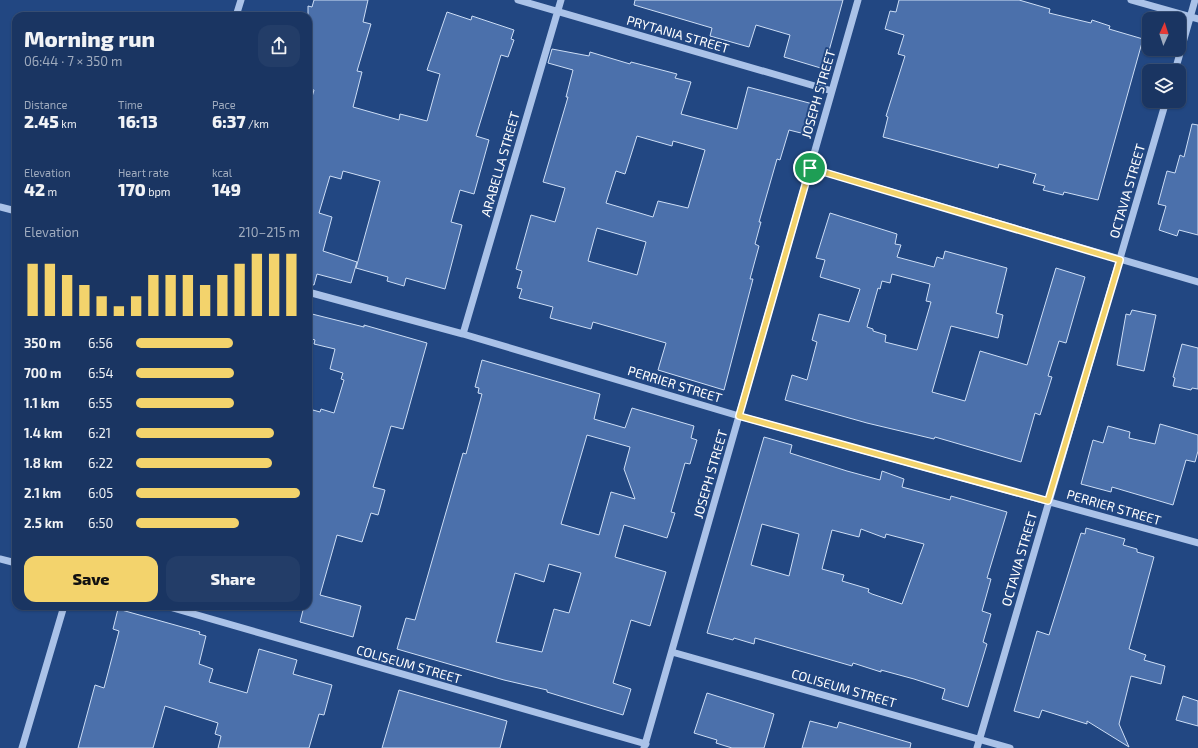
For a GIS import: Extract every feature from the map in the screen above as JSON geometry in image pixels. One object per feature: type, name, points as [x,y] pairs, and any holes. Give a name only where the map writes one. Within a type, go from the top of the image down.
[{"type":"street","points":[[237,12],[241,0]]},
{"type":"street","name":"PRYTANIA STREET","points":[[518,0],[832,91]]},
{"type":"street","name":"ARABELLA STREET","points":[[463,334],[561,0]]},
{"type":"street","name":"JOSEPH STREET","points":[[645,746],[858,0]]},
{"type":"street","points":[[1131,0],[1198,19]]},
{"type":"street","points":[[1177,64],[1195,0]]},
{"type":"street","name":"OCTAVIA STREET","points":[[977,748],[1164,108]]},
{"type":"street","points":[[810,168],[1198,282]]},
{"type":"street","points":[[0,207],[12,211]]},
{"type":"street","name":"PERRIER STREET","points":[[312,293],[463,334],[739,416],[1198,542]]},
{"type":"street","points":[[0,559],[12,562]]},
{"type":"street","points":[[22,748],[63,610]]},
{"type":"street","name":"COLISEUM STREET","points":[[180,610],[645,746]]},
{"type":"street","name":"COLISEUM STREET","points":[[672,652],[1010,748]]},
{"type":"building","points":[[314,0],[368,0],[363,22],[371,24],[357,71],[362,72],[353,107],[399,120],[400,114],[427,121],[440,74],[427,70],[447,12],[471,20],[472,16],[514,30],[511,39],[514,40],[508,57],[501,55],[476,136],[489,140],[474,194],[460,190],[451,222],[462,225],[445,289],[406,278],[404,286],[387,281],[388,277],[356,268],[380,181],[343,171],[341,179],[330,176],[319,213],[332,217],[323,251],[357,262],[351,283],[317,274],[314,285],[312,285],[312,97],[314,90],[312,90],[312,12],[308,12],[308,6],[312,7]]},
{"type":"building","points":[[635,0],[843,0],[824,69],[784,57],[790,35],[756,25],[749,47],[710,36],[712,28],[634,5]]},
{"type":"building","points":[[899,0],[1019,0],[1050,9],[1049,13],[1091,23],[1092,20],[1110,26],[1109,29],[1142,39],[1098,200],[1064,192],[1063,195],[1043,190],[1045,186],[1033,183],[1036,174],[999,164],[998,168],[883,137],[888,117],[886,116],[905,56],[898,54],[904,35],[885,29],[890,11],[896,12]]},
{"type":"building","points":[[552,49],[589,56],[590,52],[630,64],[631,62],[677,74],[675,78],[691,82],[681,114],[737,129],[748,87],[813,104],[805,134],[789,130],[780,160],[777,159],[759,222],[761,222],[755,244],[759,246],[750,279],[753,279],[724,390],[658,370],[666,343],[593,322],[591,329],[550,318],[553,307],[519,298],[522,289],[517,288],[522,271],[516,269],[531,215],[555,222],[565,188],[543,182],[568,97],[566,97],[573,70],[548,63]],"holes":[[[637,136],[672,146],[673,141],[705,150],[688,208],[658,201],[653,217],[606,203],[616,171],[625,174]],[[597,228],[646,242],[637,275],[588,261]]]},
{"type":"building","points":[[1192,124],[1198,125],[1198,235],[1179,230],[1177,236],[1159,230],[1166,206],[1158,204],[1167,171],[1175,173],[1180,155],[1184,157]]},
{"type":"building","points":[[830,213],[897,234],[895,244],[901,245],[897,257],[934,267],[937,257],[943,259],[945,251],[1007,268],[996,313],[1003,315],[998,338],[951,326],[932,392],[965,401],[980,351],[1027,365],[1056,268],[1085,277],[1066,343],[1059,341],[1048,376],[1052,377],[1040,415],[1035,413],[1021,462],[935,437],[934,439],[867,423],[785,400],[792,375],[807,380],[817,342],[812,340],[819,314],[849,322],[860,289],[820,277],[825,260],[816,258]],"holes":[[[892,274],[930,284],[926,301],[931,302],[917,350],[885,342],[886,335],[873,331],[873,329],[867,327],[878,288],[880,289],[882,281],[890,283]]]},
{"type":"building","points":[[1132,310],[1156,315],[1144,371],[1117,365],[1126,314],[1130,315]]},
{"type":"building","points":[[312,314],[364,327],[364,325],[427,343],[403,429],[391,426],[373,487],[385,490],[378,515],[371,513],[362,542],[337,535],[320,595],[361,606],[353,637],[300,622],[303,610],[312,610],[312,413],[313,410],[320,412],[321,409],[334,413],[344,380],[341,379],[343,373],[330,369],[335,349],[314,344],[315,340],[312,339]]},
{"type":"building","points":[[1182,344],[1198,348],[1198,389],[1192,388],[1191,390],[1173,386],[1175,378],[1173,377]]},
{"type":"building","points":[[482,360],[600,394],[594,419],[625,428],[632,408],[694,426],[691,438],[697,440],[690,464],[685,463],[671,512],[675,513],[667,538],[624,525],[615,557],[666,572],[650,626],[631,620],[613,683],[631,689],[623,715],[547,692],[547,690],[504,680],[397,649],[406,618],[415,620],[463,453],[466,454],[482,394],[478,393],[479,388],[475,387]],"holes":[[[587,435],[630,447],[624,469],[635,499],[611,492],[599,535],[561,524]],[[549,564],[581,573],[569,613],[554,609],[542,652],[496,642],[515,573],[544,582]]]},
{"type":"building","points":[[1160,424],[1198,435],[1198,451],[1195,462],[1186,460],[1173,505],[1112,487],[1111,492],[1081,484],[1093,440],[1103,443],[1108,426],[1130,432],[1129,438],[1155,444]]},
{"type":"building","points":[[764,437],[792,445],[790,453],[847,471],[880,480],[882,471],[904,479],[902,487],[950,500],[951,496],[1007,512],[987,578],[991,579],[982,611],[991,614],[983,642],[987,644],[968,707],[942,699],[945,689],[914,679],[881,670],[881,672],[853,663],[852,666],[755,638],[754,644],[734,638],[733,640],[707,633]],"holes":[[[762,524],[799,534],[789,576],[751,565]],[[861,529],[885,538],[886,534],[924,544],[902,604],[872,594],[868,592],[869,589],[842,581],[844,575],[822,569],[832,530],[859,537]]]},
{"type":"building","points":[[1086,528],[1125,539],[1123,545],[1137,549],[1137,552],[1154,557],[1129,649],[1146,655],[1144,660],[1165,666],[1161,684],[1131,676],[1119,724],[1129,747],[1087,721],[1087,724],[1042,710],[1039,718],[1014,711],[1037,631],[1049,635],[1081,533],[1085,534]]},
{"type":"building","points":[[118,610],[122,610],[200,632],[199,634],[206,636],[199,664],[213,669],[209,682],[247,693],[259,649],[297,660],[293,674],[332,685],[324,715],[319,714],[309,748],[218,748],[221,736],[215,734],[218,723],[165,706],[153,748],[78,748],[95,685],[104,688],[119,631],[113,629]]},
{"type":"building","points":[[399,690],[507,721],[500,748],[382,748]]},
{"type":"building","points":[[707,693],[774,714],[764,748],[732,748],[716,743],[717,740],[694,733]]},
{"type":"building","points":[[1183,696],[1198,701],[1198,726],[1176,720]]},
{"type":"building","points":[[810,721],[837,728],[839,722],[911,743],[910,748],[802,748]]},
{"type":"route","points":[[810,168],[1120,260],[1048,501],[739,416],[810,168]]}]
